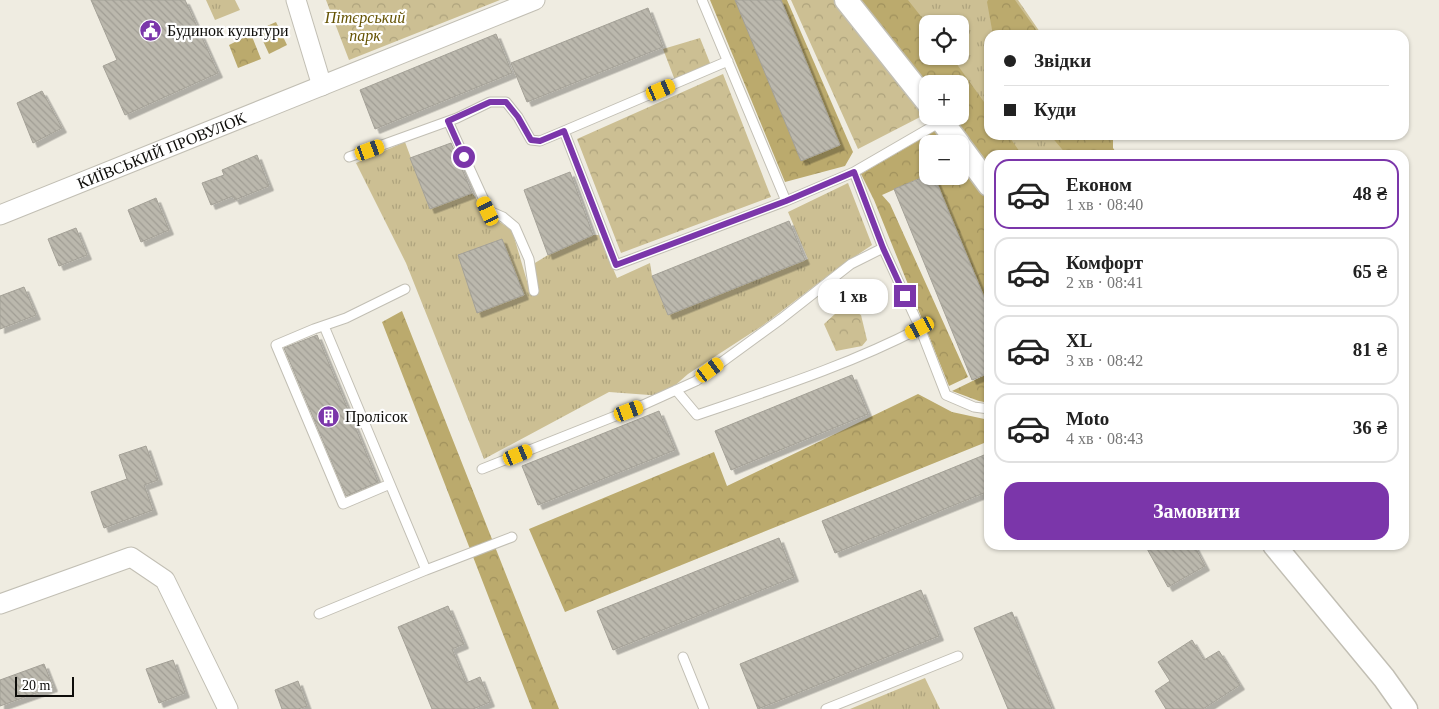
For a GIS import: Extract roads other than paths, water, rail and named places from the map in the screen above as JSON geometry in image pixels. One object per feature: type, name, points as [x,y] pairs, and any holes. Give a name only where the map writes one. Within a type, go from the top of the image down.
[{"type":"street","points":[[296,0],[322,86]]},
{"type":"street","name":"КИЇВСЬКИЙ ПРОВУЛОК","points":[[0,215],[535,0]]},
{"type":"street","points":[[846,0],[919,92]]},
{"type":"street","points":[[969,158],[984,178]]},
{"type":"street","points":[[1278,550],[1384,678],[1406,709]]},
{"type":"street","points":[[0,604],[131,557],[165,580],[228,709]]},
{"type":"lane","points":[[702,0],[786,201]]},
{"type":"lane","points":[[349,157],[448,121],[490,102],[506,102],[518,117],[531,140],[540,141],[728,61]]},
{"type":"lane","points":[[448,121],[488,211],[503,217],[515,227],[529,258],[534,292]]},
{"type":"lane","points":[[564,131],[616,265],[786,201],[854,172],[929,125]]},
{"type":"lane","points":[[854,172],[883,248],[920,328],[946,395],[974,407],[984,408]]},
{"type":"lane","points":[[482,469],[643,405],[696,381],[781,319],[851,264],[883,248]]},
{"type":"lane","points":[[390,484],[343,504],[276,344],[346,318],[405,288]]},
{"type":"lane","points":[[324,326],[426,570]]},
{"type":"lane","points":[[676,390],[697,415],[814,376],[889,344],[920,328]]},
{"type":"lane","points":[[319,614],[512,537]]},
{"type":"lane","points":[[826,709],[958,656]]},
{"type":"lane","points":[[683,657],[704,709]]},
{"type":"place","name":"Будинок культури","points":[[151,30]]},
{"type":"place","name":"Пролісок","points":[[329,416]]},
{"type":"park label","name":"Пітєрський парк","points":[[365,26]]}]
